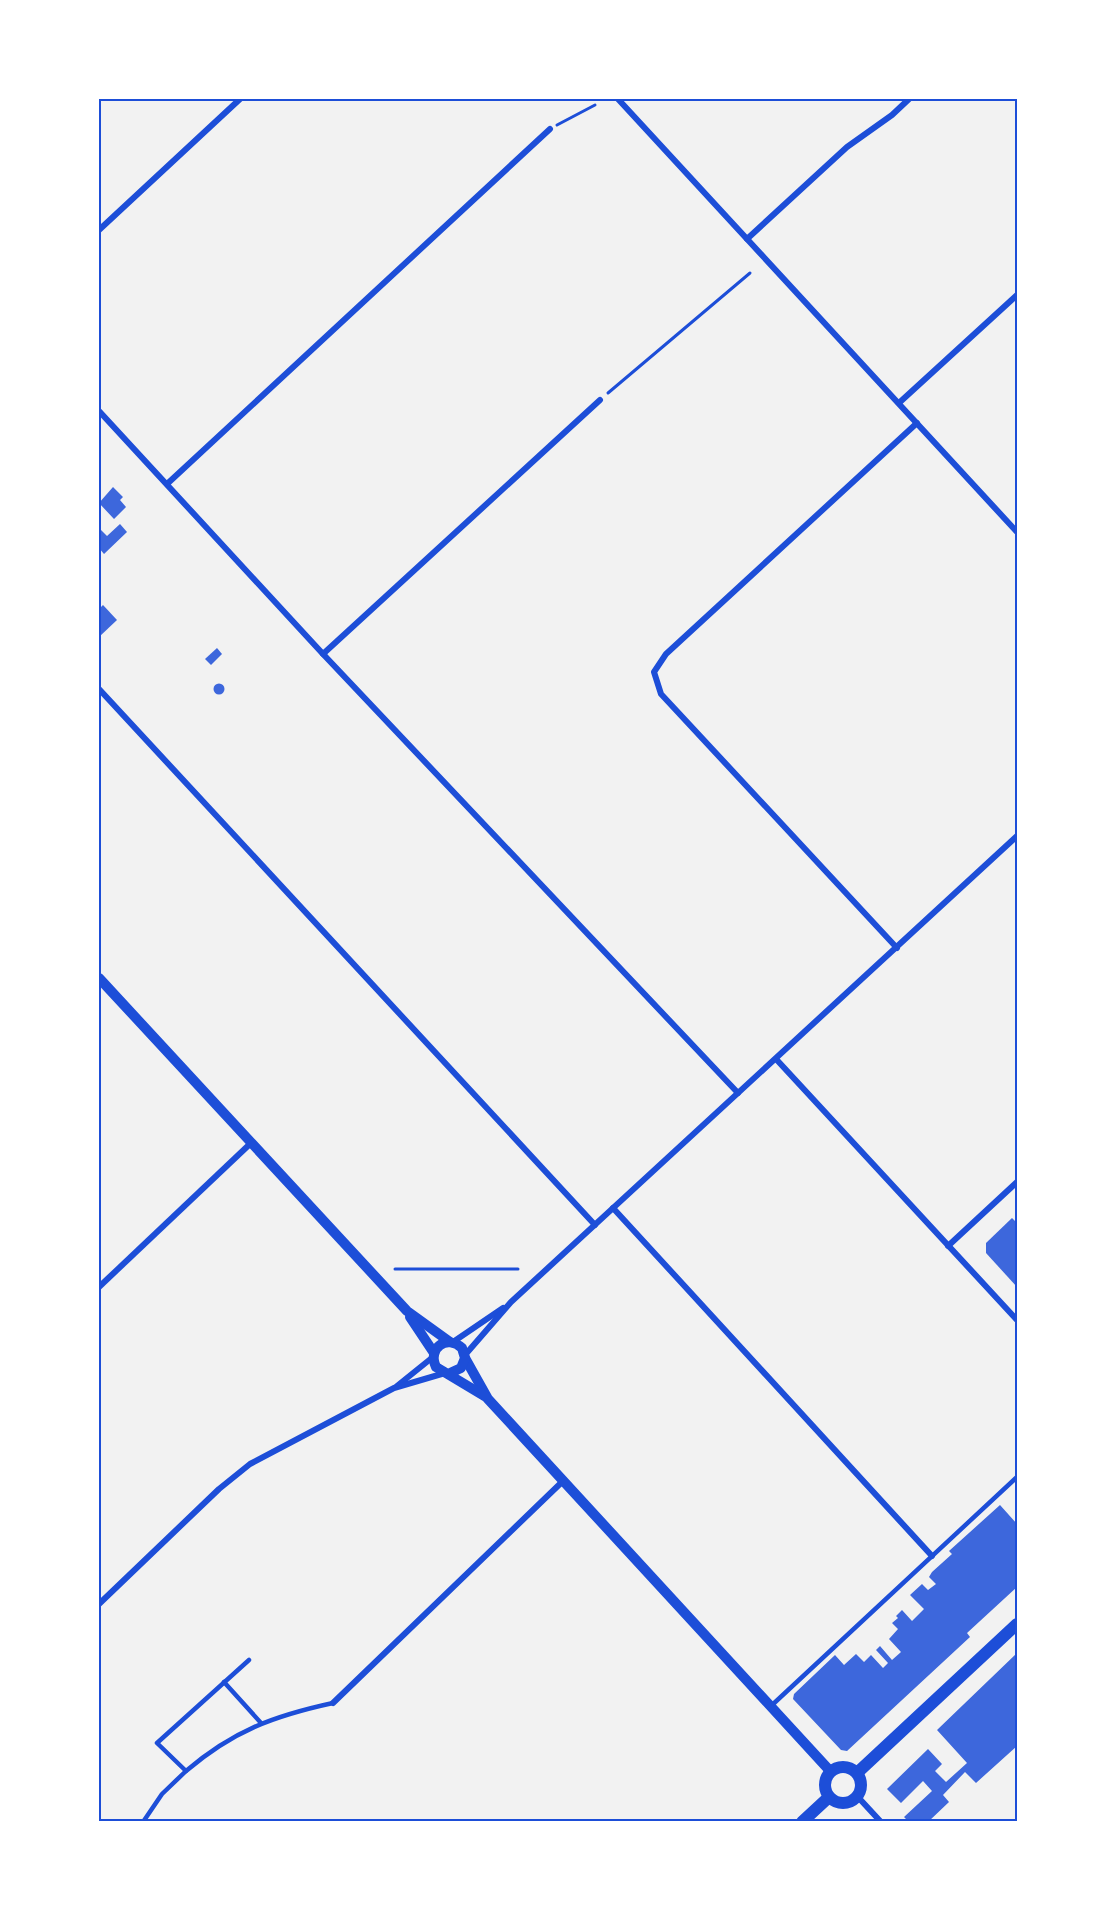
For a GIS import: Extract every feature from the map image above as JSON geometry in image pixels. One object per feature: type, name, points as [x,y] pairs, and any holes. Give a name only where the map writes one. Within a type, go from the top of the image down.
[{"type":"main road","points":[[857,1773],[1017,1624]]},
{"type":"main road","points":[[847,1768],[857,1773],[861,1787],[853,1801],[840,1803],[829,1797],[825,1785],[831,1772],[847,1768]]},
{"type":"main road","points":[[802,1822],[829,1797]]},
{"type":"street","points":[[99,230],[240,99]]},
{"type":"street","points":[[618,99],[900,402],[1017,532]]},
{"type":"street","points":[[747,239],[848,147],[892,115],[909,99]]},
{"type":"street","points":[[167,484],[550,129]]},
{"type":"street","points":[[900,402],[1017,295]]},
{"type":"street","points":[[323,654],[600,400]]},
{"type":"street","points":[[99,411],[323,654],[738,1093]]},
{"type":"street","points":[[897,948],[661,694],[654,672],[666,654],[917,423]]},
{"type":"street","points":[[1010,525],[1017,518]]},
{"type":"street","points":[[99,689],[595,1225]]},
{"type":"street","points":[[99,1604],[233,1477],[269,1454],[394,1388],[461,1368],[465,1357],[511,1302],[1017,836]]},
{"type":"street","points":[[99,979],[407,1311],[433,1355],[436,1367],[488,1399]]},
{"type":"street","points":[[776,1059],[1017,1320]]},
{"type":"street","points":[[99,1287],[251,1143]]},
{"type":"street","points":[[948,1246],[1017,1182]]},
{"type":"street","points":[[613,1208],[932,1556]]},
{"type":"street","points":[[394,1388],[433,1355],[440,1344],[452,1342],[511,1302]]},
{"type":"street","points":[[407,1311],[462,1348],[488,1399],[831,1772]]},
{"type":"street","points":[[333,1703],[562,1481]]},
{"type":"street","points":[[857,1796],[881,1822]]},
{"type":"lane","points":[[771,1706],[1017,1477]]},
{"type":"lane","points":[[186,1771],[157,1743],[249,1660]]},
{"type":"lane","points":[[224,1682],[261,1723]]},
{"type":"lane","points":[[143,1822],[162,1794],[186,1771],[223,1742],[284,1714],[333,1703]]},
{"type":"path","points":[[550,129],[595,105]]},
{"type":"path","points":[[600,400],[750,273]]},
{"type":"path","points":[[395,1269],[518,1269]]},
{"type":"building","points":[[113,487],[123,497],[120,500],[126,507],[114,519],[99,503]]},
{"type":"building","points":[[120,524],[127,532],[104,554],[99,548],[99,528],[107,536]]},
{"type":"building","points":[[103,605],[117,620],[99,637],[99,609]]},
{"type":"building","points":[[217,648],[222,654],[211,665],[205,659]]},
{"type":"building","points":[[219,683],[225,689],[219,695],[213,689]]},
{"type":"building","points":[[1012,1218],[1017,1223],[1017,1287],[986,1253],[986,1243]]},
{"type":"building","points":[[1000,1505],[1017,1524],[1017,1587],[967,1633],[970,1637],[847,1751],[841,1750],[793,1699],[794,1694],[835,1655],[844,1665],[856,1654],[864,1662],[871,1655],[883,1668],[888,1663],[876,1650],[880,1646],[892,1660],[901,1652],[889,1639],[898,1629],[892,1623],[902,1610],[912,1621],[924,1609],[910,1595],[922,1584],[928,1590],[936,1584],[929,1577],[952,1554],[949,1551]]},
{"type":"building","points":[[1017,1653],[1017,1746],[976,1783],[965,1772],[943,1795],[949,1802],[928,1822],[909,1822],[904,1817],[932,1791],[923,1781],[901,1803],[887,1789],[928,1749],[942,1764],[935,1771],[946,1782],[967,1763],[937,1730]]}]
